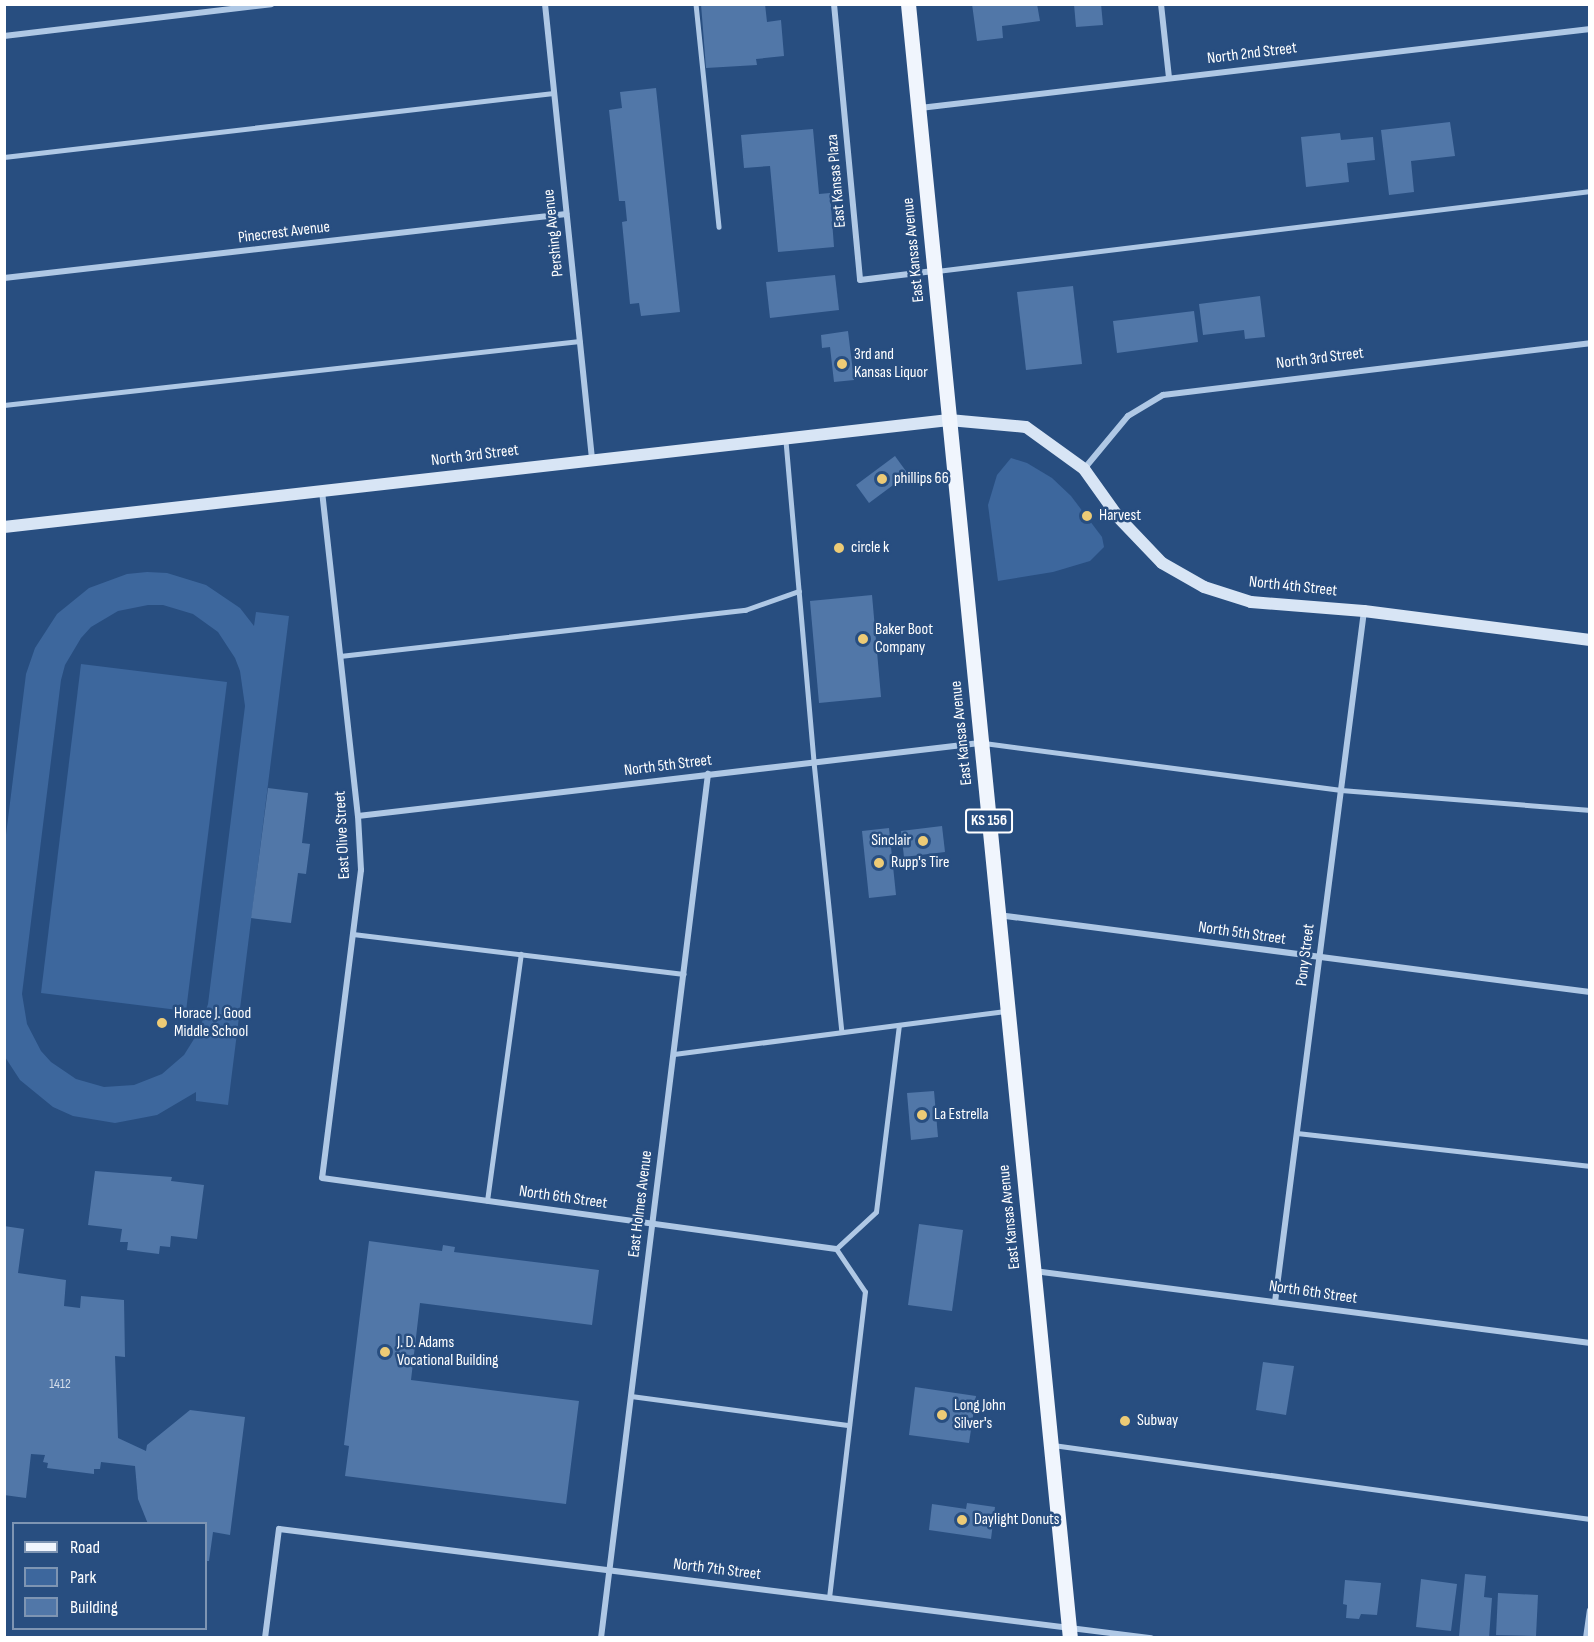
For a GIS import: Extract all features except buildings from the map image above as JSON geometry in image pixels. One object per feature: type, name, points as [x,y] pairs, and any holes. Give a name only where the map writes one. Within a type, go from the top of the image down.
[{"type":"main road","name":"East Kansas Avenue","points":[[908,4],[1069,1632]]},
{"type":"main road","name":"North 3rd Street","points":[[4,527],[949,420]]},
{"type":"main road","name":"North 4th Street","points":[[949,420],[1026,427],[1084,470],[1119,518],[1161,563],[1204,587],[1251,602],[1364,611],[1590,640]]},
{"type":"street","points":[[4,36],[271,4]]},
{"type":"street","name":"Pershing Avenue","points":[[545,4],[592,459]]},
{"type":"street","name":"East Kansas Plaza","points":[[834,4],[860,280],[934,271]]},
{"type":"street","points":[[1161,4],[1169,78]]},
{"type":"street","name":"North 2nd Street","points":[[918,108],[1590,29]]},
{"type":"street","name":"Pinecrest Avenue","points":[[4,278],[566,214]]},
{"type":"street","name":"North 3rd Street","points":[[1084,470],[1128,416],[1163,395],[1590,343]]},
{"type":"street","name":"East Olive Street","points":[[322,490],[358,816],[361,870],[322,1178]]},
{"type":"street","name":"Pony Street","points":[[1275,1302],[1364,611]]},
{"type":"street","name":"North 5th Street","points":[[358,816],[981,743]]},
{"type":"street","name":"East Holmes Avenue","points":[[601,1638],[708,774]]},
{"type":"street","name":"North 5th Street","points":[[998,915],[1590,992]]},
{"type":"street","name":"North 6th Street","points":[[322,1178],[836,1249]]},
{"type":"street","name":"North 6th Street","points":[[1034,1271],[1590,1343]]},
{"type":"street","name":"North 7th Street","points":[[265,1638],[279,1529],[829,1598],[1069,1632],[1151,1638]]},
{"type":"street","points":[[1586,1638],[1590,1610]]},
{"type":"lane","points":[[696,4],[719,227]]},
{"type":"lane","points":[[4,157],[553,93]]},
{"type":"lane","points":[[934,271],[1590,191]]},
{"type":"lane","points":[[4,405],[579,341]]},
{"type":"lane","points":[[786,438],[814,762],[842,1032]]},
{"type":"lane","points":[[340,656],[746,610],[799,591]]},
{"type":"lane","points":[[981,743],[1341,790],[1590,810]]},
{"type":"lane","points":[[353,934],[684,974]]},
{"type":"lane","points":[[487,1201],[521,954]]},
{"type":"lane","points":[[674,1054],[1008,1011]]},
{"type":"lane","points":[[829,1598],[865,1292],[836,1249],[876,1212],[899,1025]]},
{"type":"lane","points":[[1297,1133],[1590,1166]]},
{"type":"lane","points":[[631,1396],[849,1425]]},
{"type":"lane","points":[[1051,1445],[1590,1519]]},
{"type":"green space","points":[[1011,458],[1027,463],[1052,478],[1071,496],[1102,537],[1104,547],[1090,561],[1053,572],[998,581],[988,505],[997,475]]},
{"type":"green space","points":[[167,573],[206,585],[240,608],[254,626],[256,612],[289,616],[228,1105],[196,1101],[196,1092],[157,1115],[115,1123],[73,1116],[53,1107],[20,1080],[5,1057],[5,843],[26,674],[35,648],[57,614],[89,588],[127,574]],"holes":[[[148,605],[163,605],[193,614],[218,632],[235,658],[240,671],[245,706],[208,1004],[199,1031],[184,1055],[162,1074],[134,1085],[104,1087],[76,1079],[51,1062],[41,1051],[27,1024],[22,994],[61,680],[65,665],[81,638],[91,627],[118,611]]]},
{"type":"green space","points":[[81,664],[227,682],[186,1011],[41,993]]},
{"type":"place","name":"3rd and Kansas Liquor","points":[[842,364]]},
{"type":"place","name":"phillips 66","points":[[882,479]]},
{"type":"place","name":"Harvest","points":[[1087,516]]},
{"type":"place","name":"circle k","points":[[839,548]]},
{"type":"place","name":"Baker Boot Company","points":[[863,639]]},
{"type":"place","name":"Sinclair","points":[[923,841]]},
{"type":"place","name":"Rupp's Tire","points":[[879,863]]},
{"type":"place","name":"Horace J. Good Middle School","points":[[162,1023]]},
{"type":"place","name":"La Estrella","points":[[922,1115]]},
{"type":"place","name":"J. D. Adams Vocational Building","points":[[385,1352]]},
{"type":"place","name":"Long John Silver's","points":[[942,1415]]},
{"type":"place","name":"Subway","points":[[1125,1421]]},
{"type":"place","name":"Daylight Donuts","points":[[962,1520]]}]
